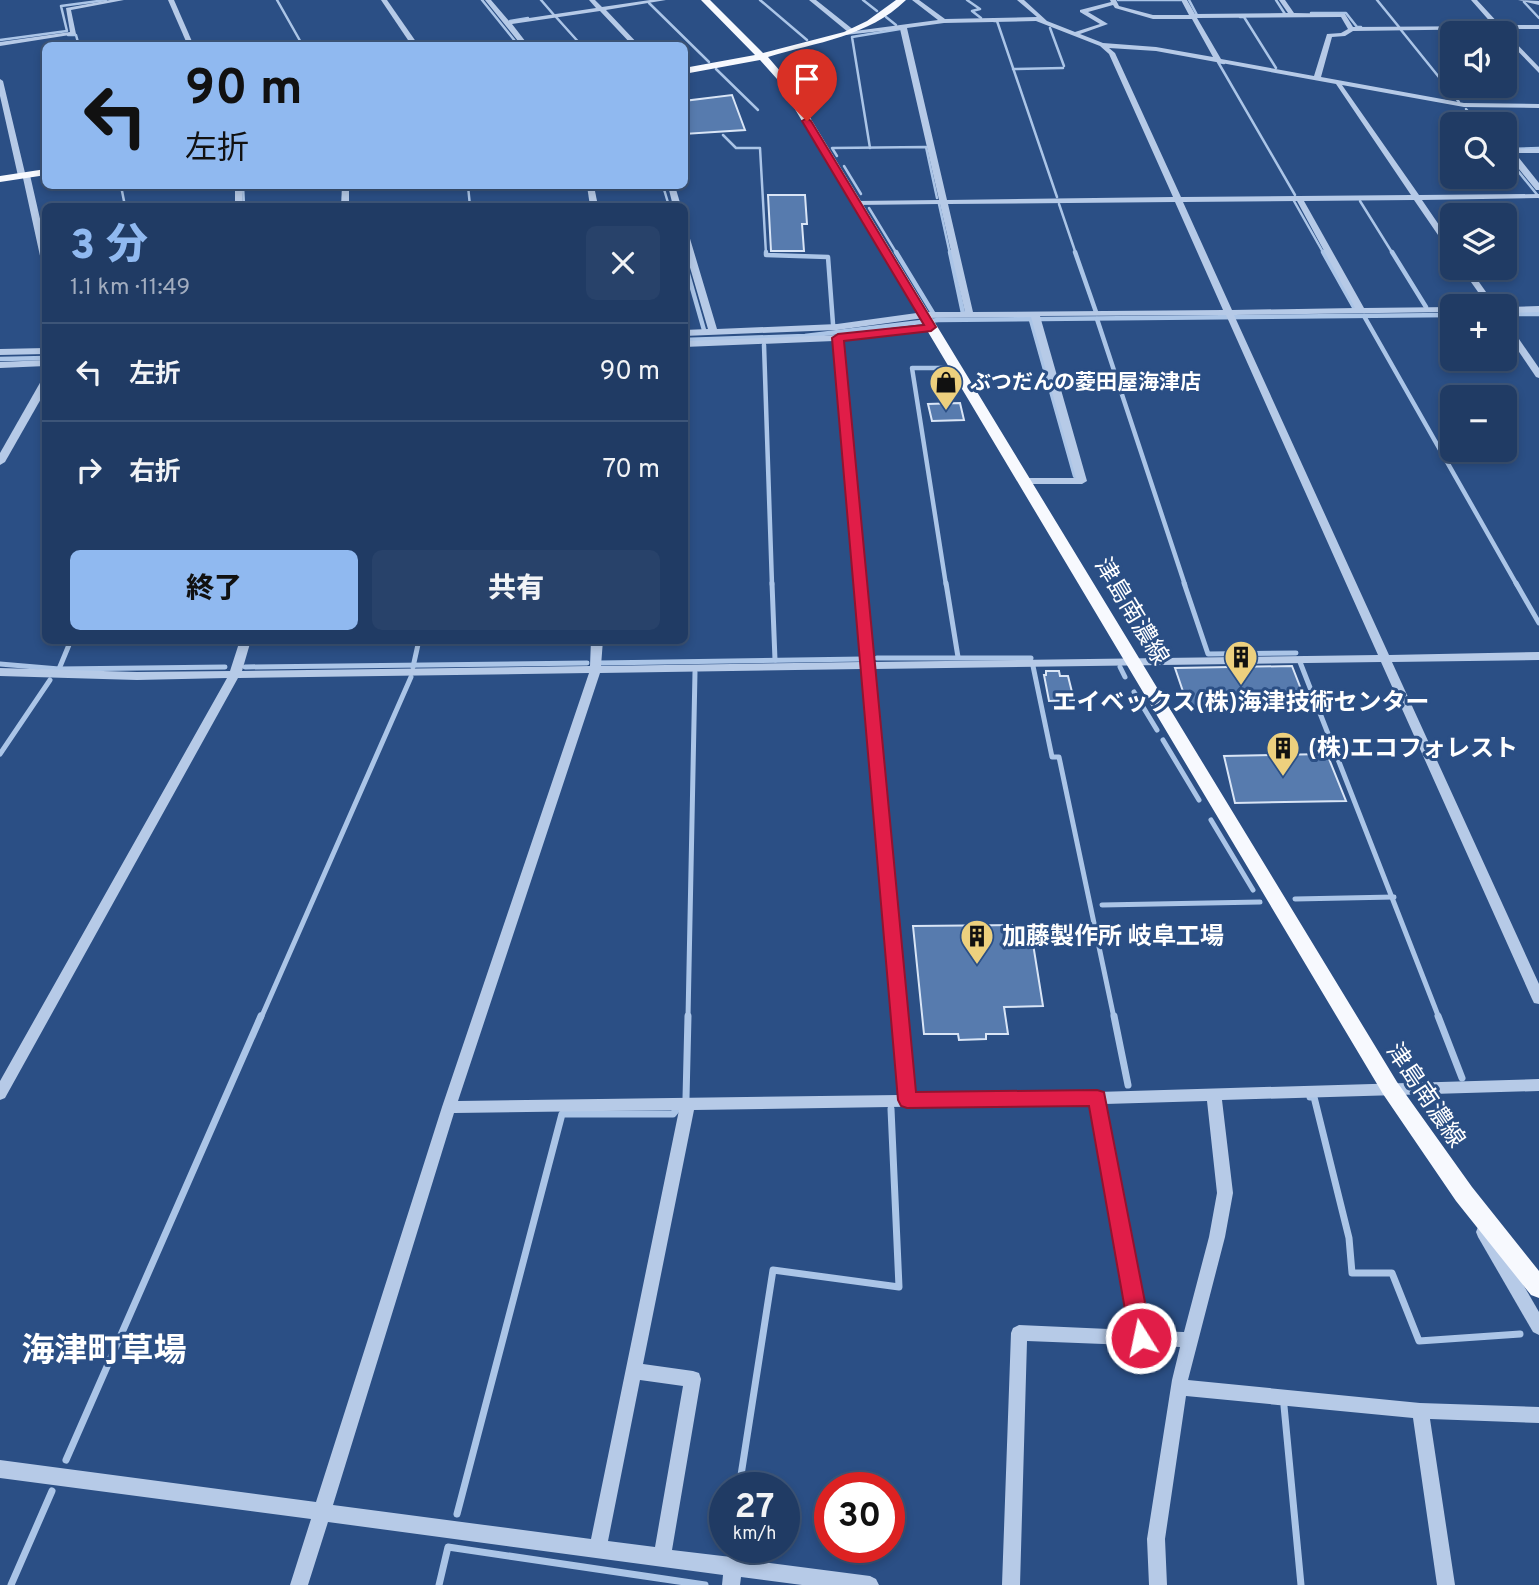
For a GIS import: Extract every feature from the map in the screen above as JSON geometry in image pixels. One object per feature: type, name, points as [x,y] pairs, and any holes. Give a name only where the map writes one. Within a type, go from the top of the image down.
[{"type":"main road","name":"津島南濃線","points":[[705,0],[781,78],[1390,1088],[1464,1194],[1539,1288]]},
{"type":"main road","points":[[688,71],[763,57],[801,44],[849,33],[902,0]]},
{"type":"main road","points":[[0,179],[42,173]]},
{"type":"street","points":[[0,44],[74,33],[68,9],[121,0]]},
{"type":"street","points":[[171,0],[189,42]]},
{"type":"street","points":[[384,0],[413,42]]},
{"type":"street","points":[[488,0],[523,42]]},
{"type":"street","points":[[592,0],[633,42]]},
{"type":"street","points":[[508,23],[663,0]]},
{"type":"street","points":[[812,0],[849,33],[944,21],[1044,20]]},
{"type":"street","points":[[915,0],[944,21]]},
{"type":"street","points":[[1020,0],[1044,20],[1102,45],[1156,49],[1464,105],[1539,106]]},
{"type":"street","points":[[1184,0],[1218,60]]},
{"type":"street","points":[[1282,0],[1292,15]]},
{"type":"street","points":[[1474,0],[1492,21]]},
{"type":"street","points":[[1521,0],[1539,3]]},
{"type":"street","points":[[1074,34],[1105,24],[1082,11],[1114,1],[1117,7],[1153,17],[1343,15],[1351,29]]},
{"type":"street","points":[[904,26],[970,316]]},
{"type":"street","points":[[1517,30],[1539,27]]},
{"type":"street","points":[[1317,78],[1329,35],[1343,35],[1351,29],[1440,31]]},
{"type":"street","points":[[1102,45],[1112,53],[1539,999]]},
{"type":"street","points":[[1517,48],[1539,71]]},
{"type":"street","points":[[0,81],[42,249]]},
{"type":"street","points":[[1340,82],[1339,85],[1440,232]]},
{"type":"street","points":[[1537,193],[1509,151],[1539,151]]},
{"type":"street","points":[[856,203],[1416,197],[1537,193]]},
{"type":"street","points":[[1299,198],[1362,311]]},
{"type":"street","points":[[688,246],[713,332]]},
{"type":"street","points":[[1517,310],[1539,309]]},
{"type":"street","points":[[688,333],[837,327],[970,316],[1230,316],[1440,310]]},
{"type":"street","points":[[1024,481],[1082,481],[1036,318]]},
{"type":"street","points":[[688,344],[838,338],[927,321]]},
{"type":"street","points":[[838,338],[907,1100]]},
{"type":"street","points":[[1517,342],[1539,374]]},
{"type":"street","points":[[0,352],[42,351]]},
{"type":"street","points":[[0,365],[42,363]]},
{"type":"street","points":[[0,462],[42,388]]},
{"type":"street","points":[[0,1094],[235,674],[245,644]]},
{"type":"street","points":[[299,1585],[449,1107],[595,671],[597,644]]},
{"type":"street","points":[[0,672],[99,676],[595,671],[1539,656]]},
{"type":"street","points":[[449,1107],[1097,1098],[1539,1084]]},
{"type":"street","points":[[1158,1585],[1156,1539],[1179,1387],[1217,1237],[1225,1193],[1214,1094]]},
{"type":"street","points":[[1097,1098],[1141,1338]]},
{"type":"street","points":[[598,1547],[688,1103]]},
{"type":"street","points":[[1464,1194],[1539,1327]]},
{"type":"street","points":[[1011,1585],[1019,1333],[1191,1340]]},
{"type":"street","points":[[634,1371],[694,1379],[662,1556]]},
{"type":"street","points":[[1179,1387],[1420,1411],[1539,1415]]},
{"type":"street","points":[[1420,1411],[1446,1585]]},
{"type":"street","points":[[0,1469],[870,1585]]},
{"type":"street","points":[[731,1585],[734,1565]]},
{"type":"building","points":[[732,95],[745,130],[688,134],[688,100]]},
{"type":"building","points":[[768,195],[805,195],[807,224],[802,224],[804,251],[771,251]]},
{"type":"building","name":"ぶつだんの菱田屋海津店","points":[[960,403],[964,420],[932,421],[928,404]]},
{"type":"building","name":"エイベックス(株)海津技術センター","points":[[1292,666],[1308,707],[1189,709],[1175,668]]},
{"type":"building","points":[[1046,671],[1059,671],[1060,676],[1068,676],[1074,700],[1049,701],[1044,675]]},
{"type":"building","name":"(株)エコフォレスト","points":[[1327,754],[1346,801],[1235,803],[1224,756]]},
{"type":"building","name":"加藤製作所 岐阜工場","points":[[1030,925],[1043,1006],[1004,1007],[1008,1034],[986,1034],[986,1039],[959,1040],[958,1034],[924,1034],[913,926]]},
{"type":"waterway","points":[[0,40],[67,31],[61,6],[106,0]]},
{"type":"waterway","points":[[277,0],[301,42]]},
{"type":"waterway","points":[[482,0],[516,42]]},
{"type":"waterway","points":[[541,0],[554,15]]},
{"type":"waterway","points":[[760,0],[807,40]]},
{"type":"waterway","points":[[863,0],[877,11]]},
{"type":"waterway","points":[[967,0],[980,9],[972,11],[981,18]]},
{"type":"waterway","points":[[1118,0],[1181,0]]},
{"type":"waterway","points":[[1189,0],[1197,15]]},
{"type":"waterway","points":[[1276,0],[1285,14]]},
{"type":"waterway","points":[[1377,0],[1399,27]]},
{"type":"waterway","points":[[1524,2],[1539,18]]},
{"type":"waterway","points":[[649,3],[709,62]]},
{"type":"waterway","points":[[1311,13],[1346,13],[1357,27],[1361,27]]},
{"type":"waterway","points":[[556,17],[578,42]]},
{"type":"waterway","points":[[886,17],[896,25]]},
{"type":"waterway","points":[[1240,17],[1244,17],[1276,68]]},
{"type":"waterway","points":[[510,21],[528,18]]},
{"type":"waterway","points":[[994,21],[997,21],[1013,69]]},
{"type":"waterway","points":[[1050,28],[1064,66]]},
{"type":"waterway","points":[[870,148],[852,37],[900,29]]},
{"type":"waterway","points":[[1401,30],[1459,102]]},
{"type":"waterway","points":[[68,35],[76,35],[78,42]]},
{"type":"waterway","points":[[1224,63],[1218,62],[1295,195]]},
{"type":"waterway","points":[[1013,69],[1063,68]]},
{"type":"waterway","points":[[716,69],[758,110]]},
{"type":"waterway","points":[[1013,69],[1057,197]]},
{"type":"waterway","points":[[723,135],[736,148],[760,148],[766,254]]},
{"type":"waterway","points":[[870,148],[926,147],[937,198]]},
{"type":"waterway","points":[[837,156],[832,148],[870,148]]},
{"type":"waterway","points":[[1517,149],[1539,148]]},
{"type":"waterway","points":[[844,166],[861,194]]},
{"type":"waterway","points":[[1517,170],[1539,197]]},
{"type":"waterway","points":[[122,189],[124,203]]},
{"type":"waterway","points":[[243,189],[244,203]]},
{"type":"waterway","points":[[468,189],[470,203]]},
{"type":"waterway","points":[[664,189],[668,203]]},
{"type":"waterway","points":[[1294,201],[1324,254]]},
{"type":"waterway","points":[[1360,201],[1393,254]]},
{"type":"waterway","points":[[939,204],[950,254]]},
{"type":"waterway","points":[[1059,204],[1076,254]]},
{"type":"waterway","points":[[869,208],[897,254]]},
{"type":"waterway","points":[[896,252],[933,313]]},
{"type":"waterway","points":[[950,252],[963,313]]},
{"type":"waterway","points":[[1075,252],[1096,312]]},
{"type":"waterway","points":[[1323,252],[1355,309]]},
{"type":"waterway","points":[[1392,252],[1426,307]]},
{"type":"waterway","points":[[766,254],[828,257],[833,324]]},
{"type":"waterway","points":[[688,274],[704,330]]},
{"type":"waterway","points":[[1517,314],[1539,314]]},
{"type":"waterway","points":[[688,340],[805,336],[938,320],[1440,315]]},
{"type":"waterway","points":[[1364,316],[1517,585]]},
{"type":"waterway","points":[[1097,319],[1185,585]]},
{"type":"waterway","points":[[1031,320],[1075,476]]},
{"type":"waterway","points":[[764,345],[772,585]]},
{"type":"waterway","points":[[0,359],[42,358]]},
{"type":"waterway","points":[[944,368],[912,368],[946,585]]},
{"type":"waterway","points":[[772,583],[775,660]]},
{"type":"waterway","points":[[946,583],[958,657]]},
{"type":"waterway","points":[[1184,583],[1208,654],[1296,653]]},
{"type":"waterway","points":[[1516,583],[1539,623]]},
{"type":"waterway","points":[[59,669],[69,644]]},
{"type":"waterway","points":[[413,665],[418,644]]},
{"type":"waterway","points":[[877,658],[1031,658]]},
{"type":"waterway","points":[[600,663],[863,659]]},
{"type":"waterway","points":[[1300,662],[1392,897]]},
{"type":"waterway","points":[[413,665],[587,663]]},
{"type":"waterway","points":[[0,664],[59,669]]},
{"type":"waterway","points":[[245,667],[413,665]]},
{"type":"waterway","points":[[1033,666],[1052,757],[1059,757],[1114,1018]]},
{"type":"waterway","points":[[59,669],[225,667]]},
{"type":"waterway","points":[[1120,667],[1125,677]]},
{"type":"waterway","points":[[688,1018],[695,672]]},
{"type":"waterway","points":[[261,1018],[411,677]]},
{"type":"waterway","points":[[0,754],[50,680]]},
{"type":"waterway","points":[[1134,692],[1157,730]]},
{"type":"waterway","points":[[1163,740],[1199,800]]},
{"type":"waterway","points":[[1211,820],[1253,890]]},
{"type":"waterway","points":[[1295,899],[1392,897]]},
{"type":"waterway","points":[[1392,897],[1439,1018]]},
{"type":"waterway","points":[[1102,905],[1260,902]]},
{"type":"waterway","points":[[66,1460],[261,1016]]},
{"type":"waterway","points":[[686,1098],[688,1016]]},
{"type":"waterway","points":[[1114,1016],[1128,1085]]},
{"type":"waterway","points":[[1438,1016],[1462,1078]]},
{"type":"waterway","points":[[1310,1097],[1314,1097],[1349,1238],[1352,1273],[1392,1273],[1419,1341],[1520,1334]]},
{"type":"waterway","points":[[457,1514],[562,1114],[673,1114],[677,1109]]},
{"type":"waterway","points":[[741,1472],[773,1270],[899,1287],[891,1109]]},
{"type":"waterway","points":[[1284,1406],[1301,1585]]},
{"type":"waterway","points":[[11,1585],[52,1491]]},
{"type":"waterway","points":[[439,1585],[448,1547],[705,1585]]},
{"type":"place","name":"ぶつだんの菱田屋海津店","points":[[946,412]]},
{"type":"place","name":"エイベックス(株)海津技術センター","points":[[1241,687]]},
{"type":"place","name":"(株)エコフォレスト","points":[[1283,778]]},
{"type":"place","name":"加藤製作所 岐阜工場","points":[[977,966]]},
{"type":"district","name":"海津町草場","points":[[104,1349]]},
{"type":"route","points":[[807,121],[931,327],[838,338],[907,1100],[1097,1098],[1141,1338]]}]
